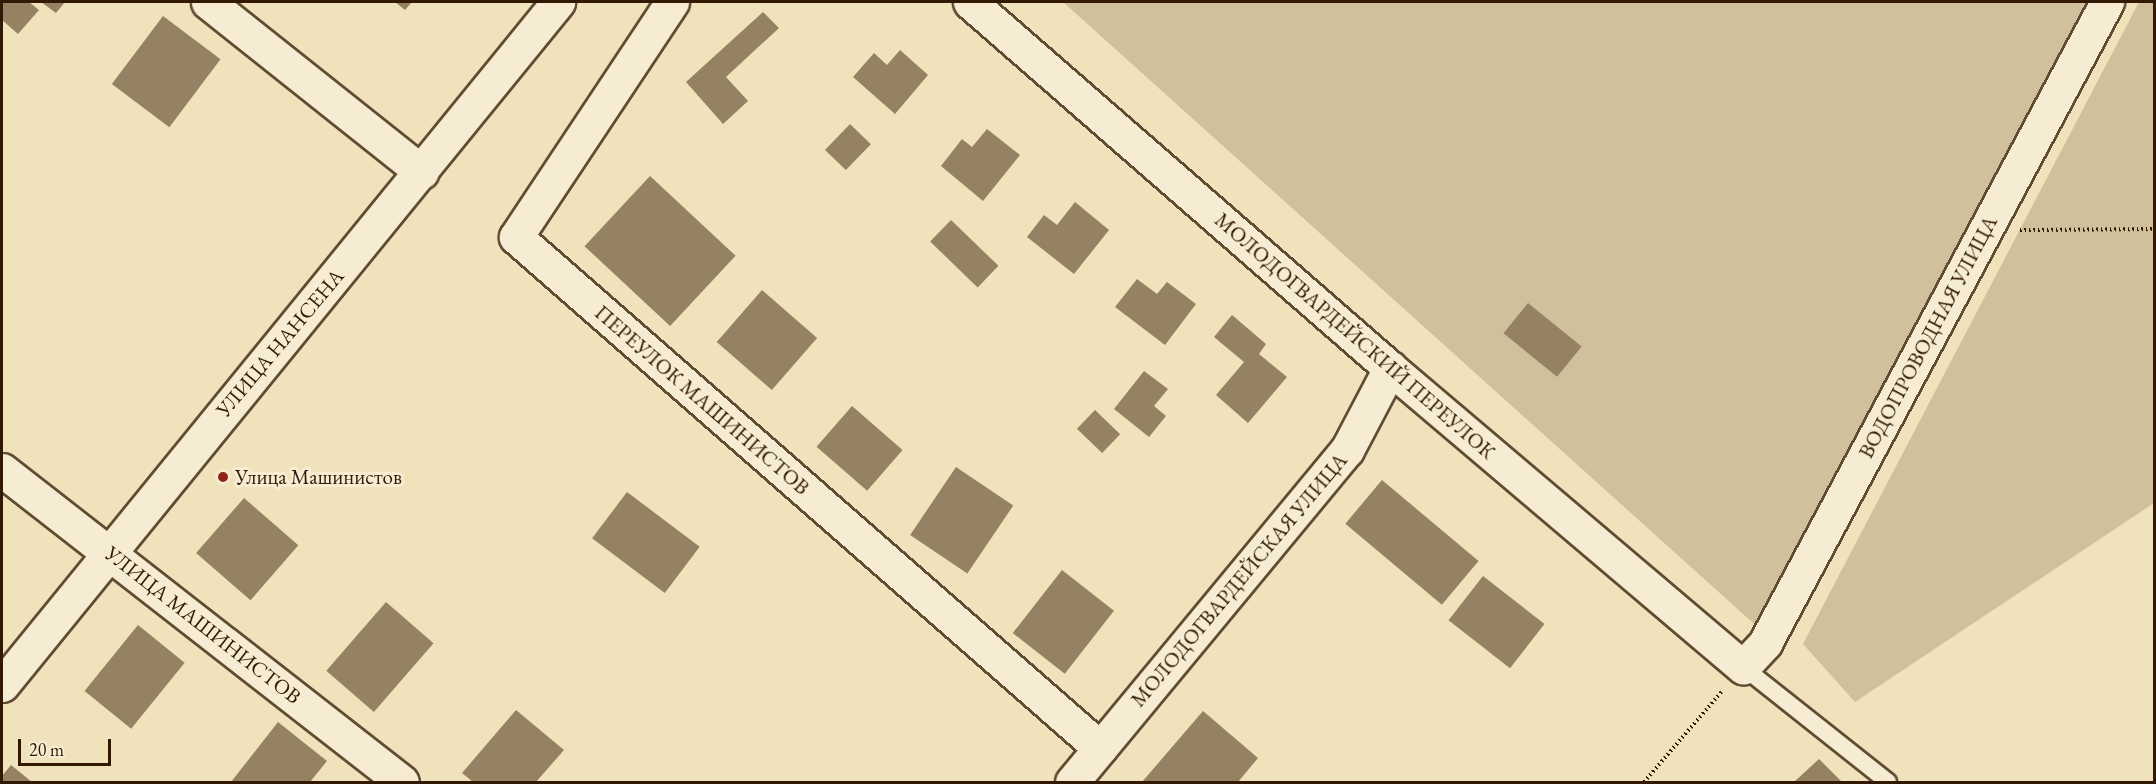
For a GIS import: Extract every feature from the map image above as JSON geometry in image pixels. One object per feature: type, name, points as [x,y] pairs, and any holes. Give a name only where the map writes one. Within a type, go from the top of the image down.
[{"type":"street","points":[[208,2],[422,172]]},
{"type":"street","name":"УЛИЦА НАНСЕНА","points":[[2,685],[108,551],[422,172],[558,2]]},
{"type":"street","name":"ПЕРЕУЛОК МАШИНИСТОВ","points":[[672,2],[516,237],[1101,748]]},
{"type":"street","name":"МОЛОДОГВАРДЕЙСКИЙ ПЕРЕУЛОК","points":[[970,2],[1390,368],[1743,667]]},
{"type":"street","name":"ВОДОПРОВОДНАЯ УЛИЦА","points":[[1743,667],[1765,643],[2107,2]]},
{"type":"street","name":"МОЛОДОГВАРДЕЙСКАЯ УЛИЦА","points":[[1072,783],[1347,450],[1390,368]]},
{"type":"street","name":"УЛИЦА МАШИНИСТОВ","points":[[2,470],[402,783]]},
{"type":"lane","points":[[1743,667],[1888,783]]},
{"type":"path","points":[[1985,230],[2154,229]]},
{"type":"path","points":[[1644,783],[1743,667]]},
{"type":"shaded area","points":[[1063,2],[2088,2],[1762,631]]},
{"type":"shaded area","points":[[2139,2],[2154,2],[2154,503],[1855,702],[1803,644]]},
{"type":"building","points":[[2,2],[29,2],[39,10],[18,34],[2,20]]},
{"type":"building","points":[[41,2],[65,2],[56,13]]},
{"type":"building","points":[[395,2],[412,2],[405,10]]},
{"type":"building","points":[[763,12],[779,28],[726,77],[748,101],[723,124],[686,82]]},
{"type":"building","points":[[163,16],[221,59],[169,127],[112,84]]},
{"type":"building","points":[[900,50],[928,75],[895,114],[853,77],[874,53],[887,65]]},
{"type":"building","points":[[850,124],[871,144],[846,170],[825,150]]},
{"type":"building","points":[[987,129],[1020,155],[983,201],[941,166],[962,139],[972,147]]},
{"type":"building","points":[[650,176],[736,256],[670,326],[585,246]]},
{"type":"building","points":[[1075,202],[1109,230],[1074,274],[1027,237],[1044,215],[1057,225]]},
{"type":"building","points":[[951,220],[998,266],[978,287],[930,242]]},
{"type":"building","points":[[1137,279],[1157,294],[1167,282],[1196,304],[1165,345],[1115,307]]},
{"type":"building","points":[[762,290],[817,338],[772,390],[717,342]]},
{"type":"building","points":[[1528,303],[1582,346],[1557,377],[1503,333]]},
{"type":"building","points":[[1232,315],[1266,344],[1259,354],[1287,377],[1248,423],[1216,395],[1244,362],[1214,337]]},
{"type":"building","points":[[1144,371],[1168,389],[1154,406],[1166,416],[1149,437],[1114,409]]},
{"type":"building","points":[[852,406],[903,450],[867,491],[817,447]]},
{"type":"building","points":[[1095,410],[1120,434],[1102,453],[1077,429]]},
{"type":"building","points":[[956,467],[1013,506],[967,574],[910,535]]},
{"type":"building","points":[[1382,480],[1479,561],[1442,605],[1345,524]]},
{"type":"building","points":[[627,492],[700,547],[665,593],[592,538]]},
{"type":"building","points":[[244,498],[298,545],[250,600],[196,553]]},
{"type":"building","points":[[1062,570],[1114,611],[1065,674],[1013,633]]},
{"type":"building","points":[[1483,576],[1544,624],[1510,668],[1449,620]]},
{"type":"building","points":[[386,602],[434,643],[374,712],[326,671]]},
{"type":"building","points":[[138,625],[185,663],[131,729],[85,691]]},
{"type":"building","points":[[516,710],[564,750],[536,782],[473,782],[462,773]]},
{"type":"building","points":[[1203,711],[1258,758],[1238,782],[1142,782]]},
{"type":"building","points":[[278,722],[327,761],[310,782],[231,782]]},
{"type":"building","points":[[1819,759],[1842,782],[1794,782]]},
{"type":"building","points":[[11,765],[32,782],[2,782],[2,776]]},
{"type":"place","name":"Улица Машинистов","points":[[223,477]]}]
